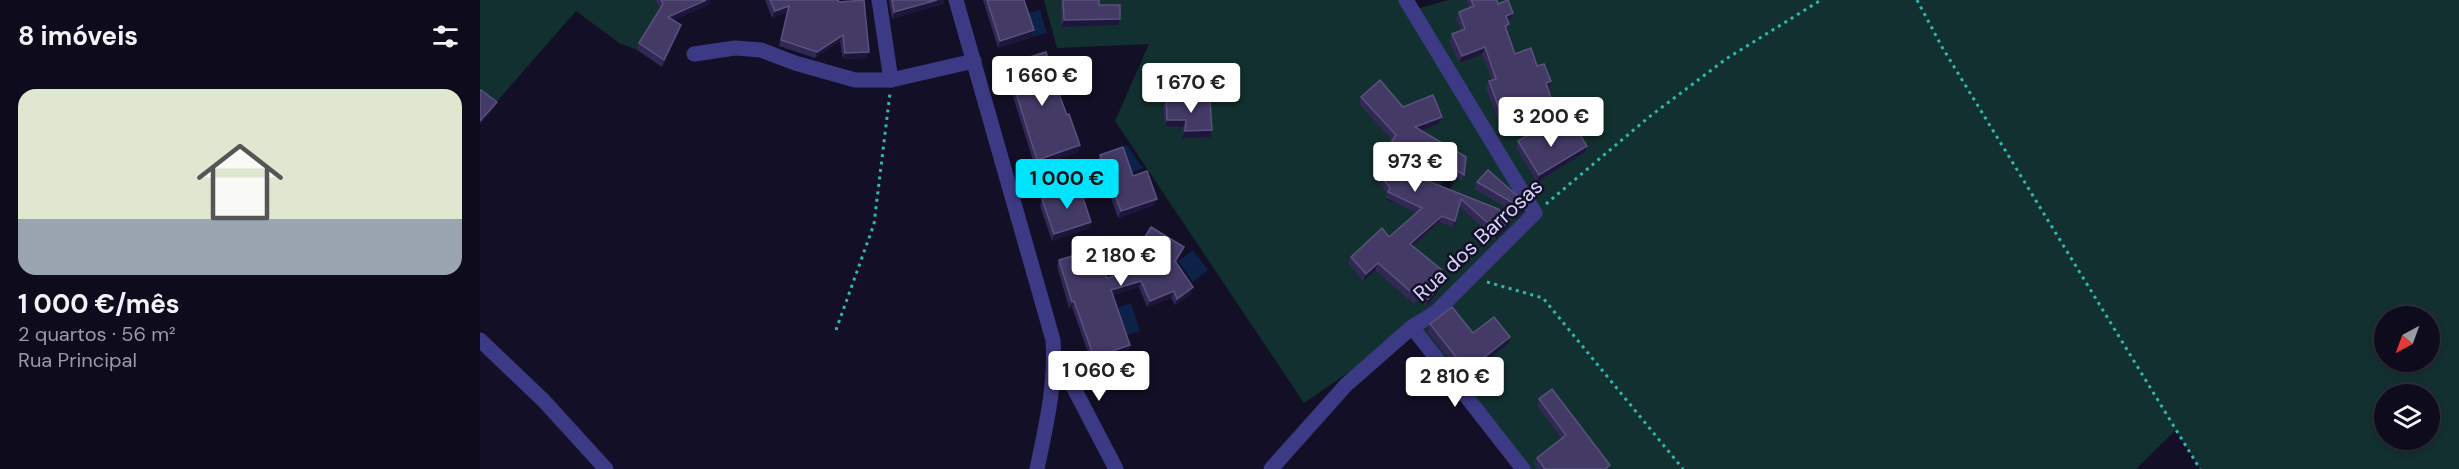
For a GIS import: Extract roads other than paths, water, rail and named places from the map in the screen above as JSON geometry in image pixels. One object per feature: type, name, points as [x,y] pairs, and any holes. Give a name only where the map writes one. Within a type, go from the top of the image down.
[{"type":"street","points":[[879,0],[891,80]]},
{"type":"street","points":[[956,0],[1053,340],[1055,369],[1037,469]]},
{"type":"street","name":"Rua dos Barrosas","points":[[1271,469],[1346,385],[1412,327],[1435,313],[1535,213],[1406,0]]},
{"type":"street","points":[[694,54],[735,48],[761,50],[795,63],[855,80],[891,80],[974,60]]},
{"type":"street","points":[[1412,327],[1523,469]]},
{"type":"street","points":[[480,340],[544,401],[606,469]]},
{"type":"street","points":[[1055,369],[1066,375],[1116,469]]},
{"type":"water","points":[[1040,10],[1047,33],[1032,37],[1025,14]]},
{"type":"water","points":[[1127,145],[1143,168],[1128,174],[1123,147]]},
{"type":"water","points":[[1193,250],[1208,270],[1193,282],[1178,261]]},
{"type":"water","points":[[1131,303],[1140,331],[1126,335],[1117,308]]}]
